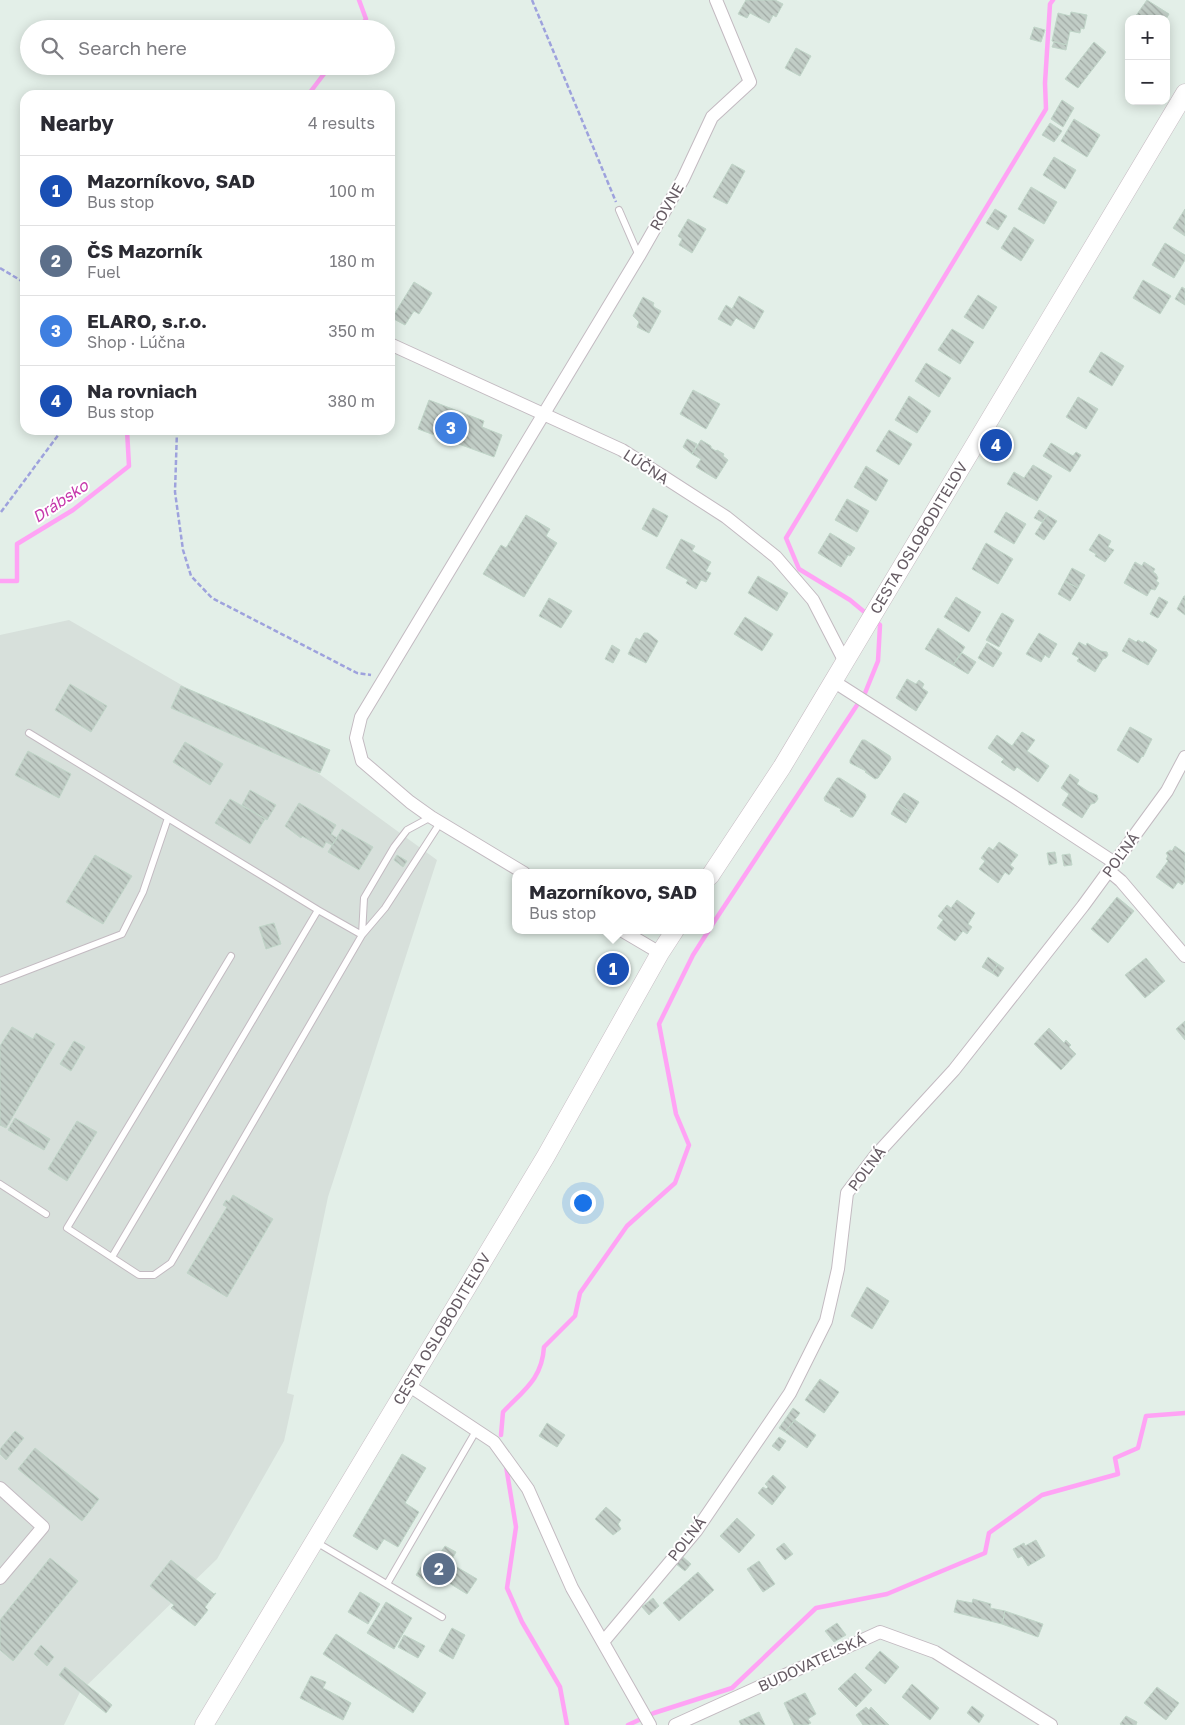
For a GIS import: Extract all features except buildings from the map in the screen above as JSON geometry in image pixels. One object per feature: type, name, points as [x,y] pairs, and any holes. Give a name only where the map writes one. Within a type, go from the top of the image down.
[{"type":"main road","name":"CESTA OSLOBODITEĽOV","points":[[714,870],[782,767],[1185,93]]},
{"type":"main road","name":"CESTA OSLOBODITEĽOV","points":[[204,1725],[546,1156],[672,934]]},
{"type":"street","name":"ROVNE","points":[[517,869],[435,820],[410,802],[362,760],[356,738],[361,716],[639,256],[684,178],[712,117],[750,82],[716,0]]},
{"type":"street","name":"LÚČNA","points":[[395,346],[622,450],[726,517],[776,557],[813,600],[845,662]]},
{"type":"street","points":[[833,681],[1014,796],[1112,868],[1185,956]]},
{"type":"street","name":"POĽNÁ","points":[[603,1642],[696,1531],[790,1393],[826,1321],[838,1269],[847,1192],[876,1154],[954,1070],[1112,868],[1167,792],[1185,757]]},
{"type":"street","points":[[628,934],[660,953]]},
{"type":"street","points":[[408,1385],[494,1442],[528,1489],[572,1588],[650,1724]]},
{"type":"street","points":[[0,1488],[42,1527],[0,1578]]},
{"type":"street","name":"BUDOVATEĽSKÁ","points":[[675,1725],[880,1632],[935,1652],[1051,1725]]},
{"type":"lane","points":[[619,210],[639,256]]},
{"type":"lane","points":[[29,733],[318,910],[362,934]]},
{"type":"lane","points":[[0,981],[122,934],[143,892],[168,818]]},
{"type":"lane","points":[[231,956],[67,1228],[139,1275],[154,1275],[171,1263],[362,934],[385,908],[435,820]]},
{"type":"lane","points":[[362,934],[364,898],[394,847],[407,830],[435,820]]},
{"type":"lane","points":[[112,1257],[318,910]]},
{"type":"lane","points":[[0,1184],[46,1214]]},
{"type":"lane","points":[[387,1584],[476,1431]]},
{"type":"lane","points":[[315,1541],[442,1617]]},
{"type":"path","points":[[532,0],[619,210]]},
{"type":"path","points":[[0,268],[20,280]]},
{"type":"path","points":[[1,512],[58,435]]},
{"type":"path","points":[[177,435],[175,492],[183,550],[191,576],[212,598],[357,673],[385,678]]},
{"type":"shaded area","points":[[69,620],[256,728],[437,860],[328,1197],[287,1393],[294,1395],[284,1441],[217,1559],[80,1692],[64,1725],[0,1725],[0,635]]},
{"type":"waterway","name":"Drábsko","points":[[359,0],[365,20]]},
{"type":"waterway","points":[[868,615],[850,600],[799,569],[786,538],[1046,109],[1045,83],[1050,4],[1053,0]]},
{"type":"waterway","name":"Drábsko","points":[[312,90],[323,75]]},
{"type":"waterway","name":"Drábsko","points":[[0,581],[17,581],[17,544],[73,510],[129,466],[127,435]]},
{"type":"waterway","points":[[714,922],[865,693],[878,661],[880,625],[874,620]]},
{"type":"waterway","points":[[501,1435],[503,1412],[536,1376],[543,1358],[544,1347],[575,1316],[580,1293],[627,1226],[675,1183],[689,1145],[676,1114],[659,1024],[693,955],[706,934]]},
{"type":"waterway","points":[[628,1725],[654,1713],[732,1688],[816,1608],[887,1594],[985,1553],[989,1533],[1042,1495],[1118,1474],[1115,1458],[1138,1448],[1146,1416],[1185,1413]]},
{"type":"waterway","points":[[506,1466],[516,1527],[507,1588],[522,1622],[560,1687],[567,1725]]},
{"type":"place","name":"ELARO, s.r.o.","points":[[451,428]]},
{"type":"place","name":"Na rovniach","points":[[996,445]]},
{"type":"place","name":"Mazorníkovo, SAD","points":[[613,969]]},
{"type":"place","name":"ČS Mazorník","points":[[439,1569]]}]
